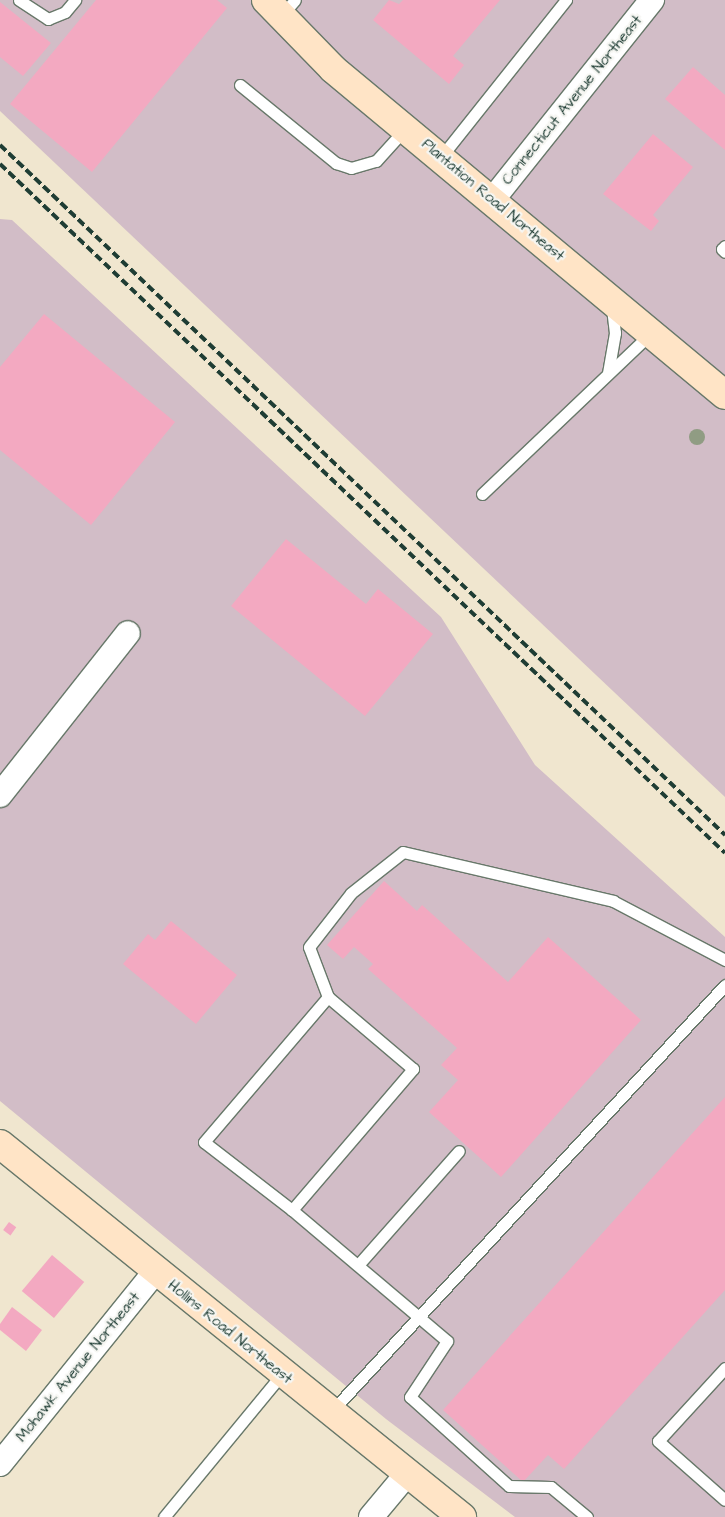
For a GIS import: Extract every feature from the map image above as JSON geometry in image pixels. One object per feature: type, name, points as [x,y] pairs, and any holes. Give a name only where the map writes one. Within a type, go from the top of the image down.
[{"type":"main road","name":"Plantation Road Northeast","points":[[280,6],[333,68],[493,199],[725,395]]},
{"type":"main road","name":"Hollins Road Northeast","points":[[0,1144],[282,1374],[462,1517]]},
{"type":"street","name":"Connecticut Avenue Northeast","points":[[493,199],[652,0]]},
{"type":"street","points":[[0,795],[128,633]]},
{"type":"street","name":"Mohawk Avenue Northeast","points":[[0,1464],[156,1271]]},
{"type":"street","points":[[371,1517],[407,1474]]},
{"type":"lane","points":[[18,0],[48,19],[65,12],[75,0]]},
{"type":"lane","points":[[441,157],[566,0]]},
{"type":"lane","points":[[240,85],[336,163],[351,168],[376,161],[406,128]]},
{"type":"lane","points":[[725,246],[722,250],[725,252]]},
{"type":"lane","points":[[605,294],[616,320],[614,351],[607,375]]},
{"type":"lane","points":[[482,494],[652,332]]},
{"type":"lane","points":[[292,1210],[413,1069],[328,997],[309,947],[351,893],[403,852],[613,901],[725,960]]},
{"type":"lane","points":[[331,1412],[725,985]]},
{"type":"lane","points":[[328,997],[204,1142],[292,1210],[419,1315],[447,1341],[410,1397],[509,1486],[551,1487],[587,1517]]},
{"type":"lane","points":[[358,1265],[458,1151]]},
{"type":"lane","points":[[723,1494],[658,1441],[725,1368]]},
{"type":"lane","points":[[164,1517],[282,1374]]},
{"type":"shaded area","points":[[0,0],[725,0],[725,797],[0,111]]},
{"type":"shaded area","points":[[0,219],[12,220],[441,617],[535,765],[725,937],[725,1517],[515,1517],[386,1419],[0,1101]]},
{"type":"building","points":[[96,0],[217,0],[227,8],[92,172],[10,104]]},
{"type":"building","points":[[389,0],[399,4],[403,0],[500,0],[453,56],[464,65],[449,84],[373,20]]},
{"type":"building","points":[[0,2],[51,43],[23,76],[0,57]]},
{"type":"building","points":[[693,67],[725,95],[725,150],[665,99]]},
{"type":"building","points":[[653,134],[693,167],[653,215],[659,221],[651,231],[603,194]]},
{"type":"building","points":[[44,314],[175,422],[91,525],[0,450],[0,367]]},
{"type":"building","points":[[286,539],[366,604],[378,589],[433,634],[365,716],[231,606]]},
{"type":"building","points":[[384,881],[417,911],[422,905],[508,982],[548,937],[641,1020],[501,1177],[429,1112],[458,1080],[441,1065],[457,1048],[368,969],[373,964],[354,947],[343,959],[327,945]]},
{"type":"building","points":[[171,921],[237,975],[196,1024],[123,964],[148,934],[155,940]]},
{"type":"building","points":[[725,1097],[725,1290],[564,1469],[548,1455],[523,1482],[443,1410]]},
{"type":"building","points":[[9,1222],[16,1227],[10,1235],[3,1230]]},
{"type":"building","points":[[52,1255],[84,1282],[54,1318],[22,1291]]},
{"type":"building","points":[[12,1307],[42,1330],[26,1351],[0,1330],[0,1324]]},
{"type":"railway","points":[[0,145],[725,835]]},
{"type":"railway","points":[[0,164],[725,853]]}]
